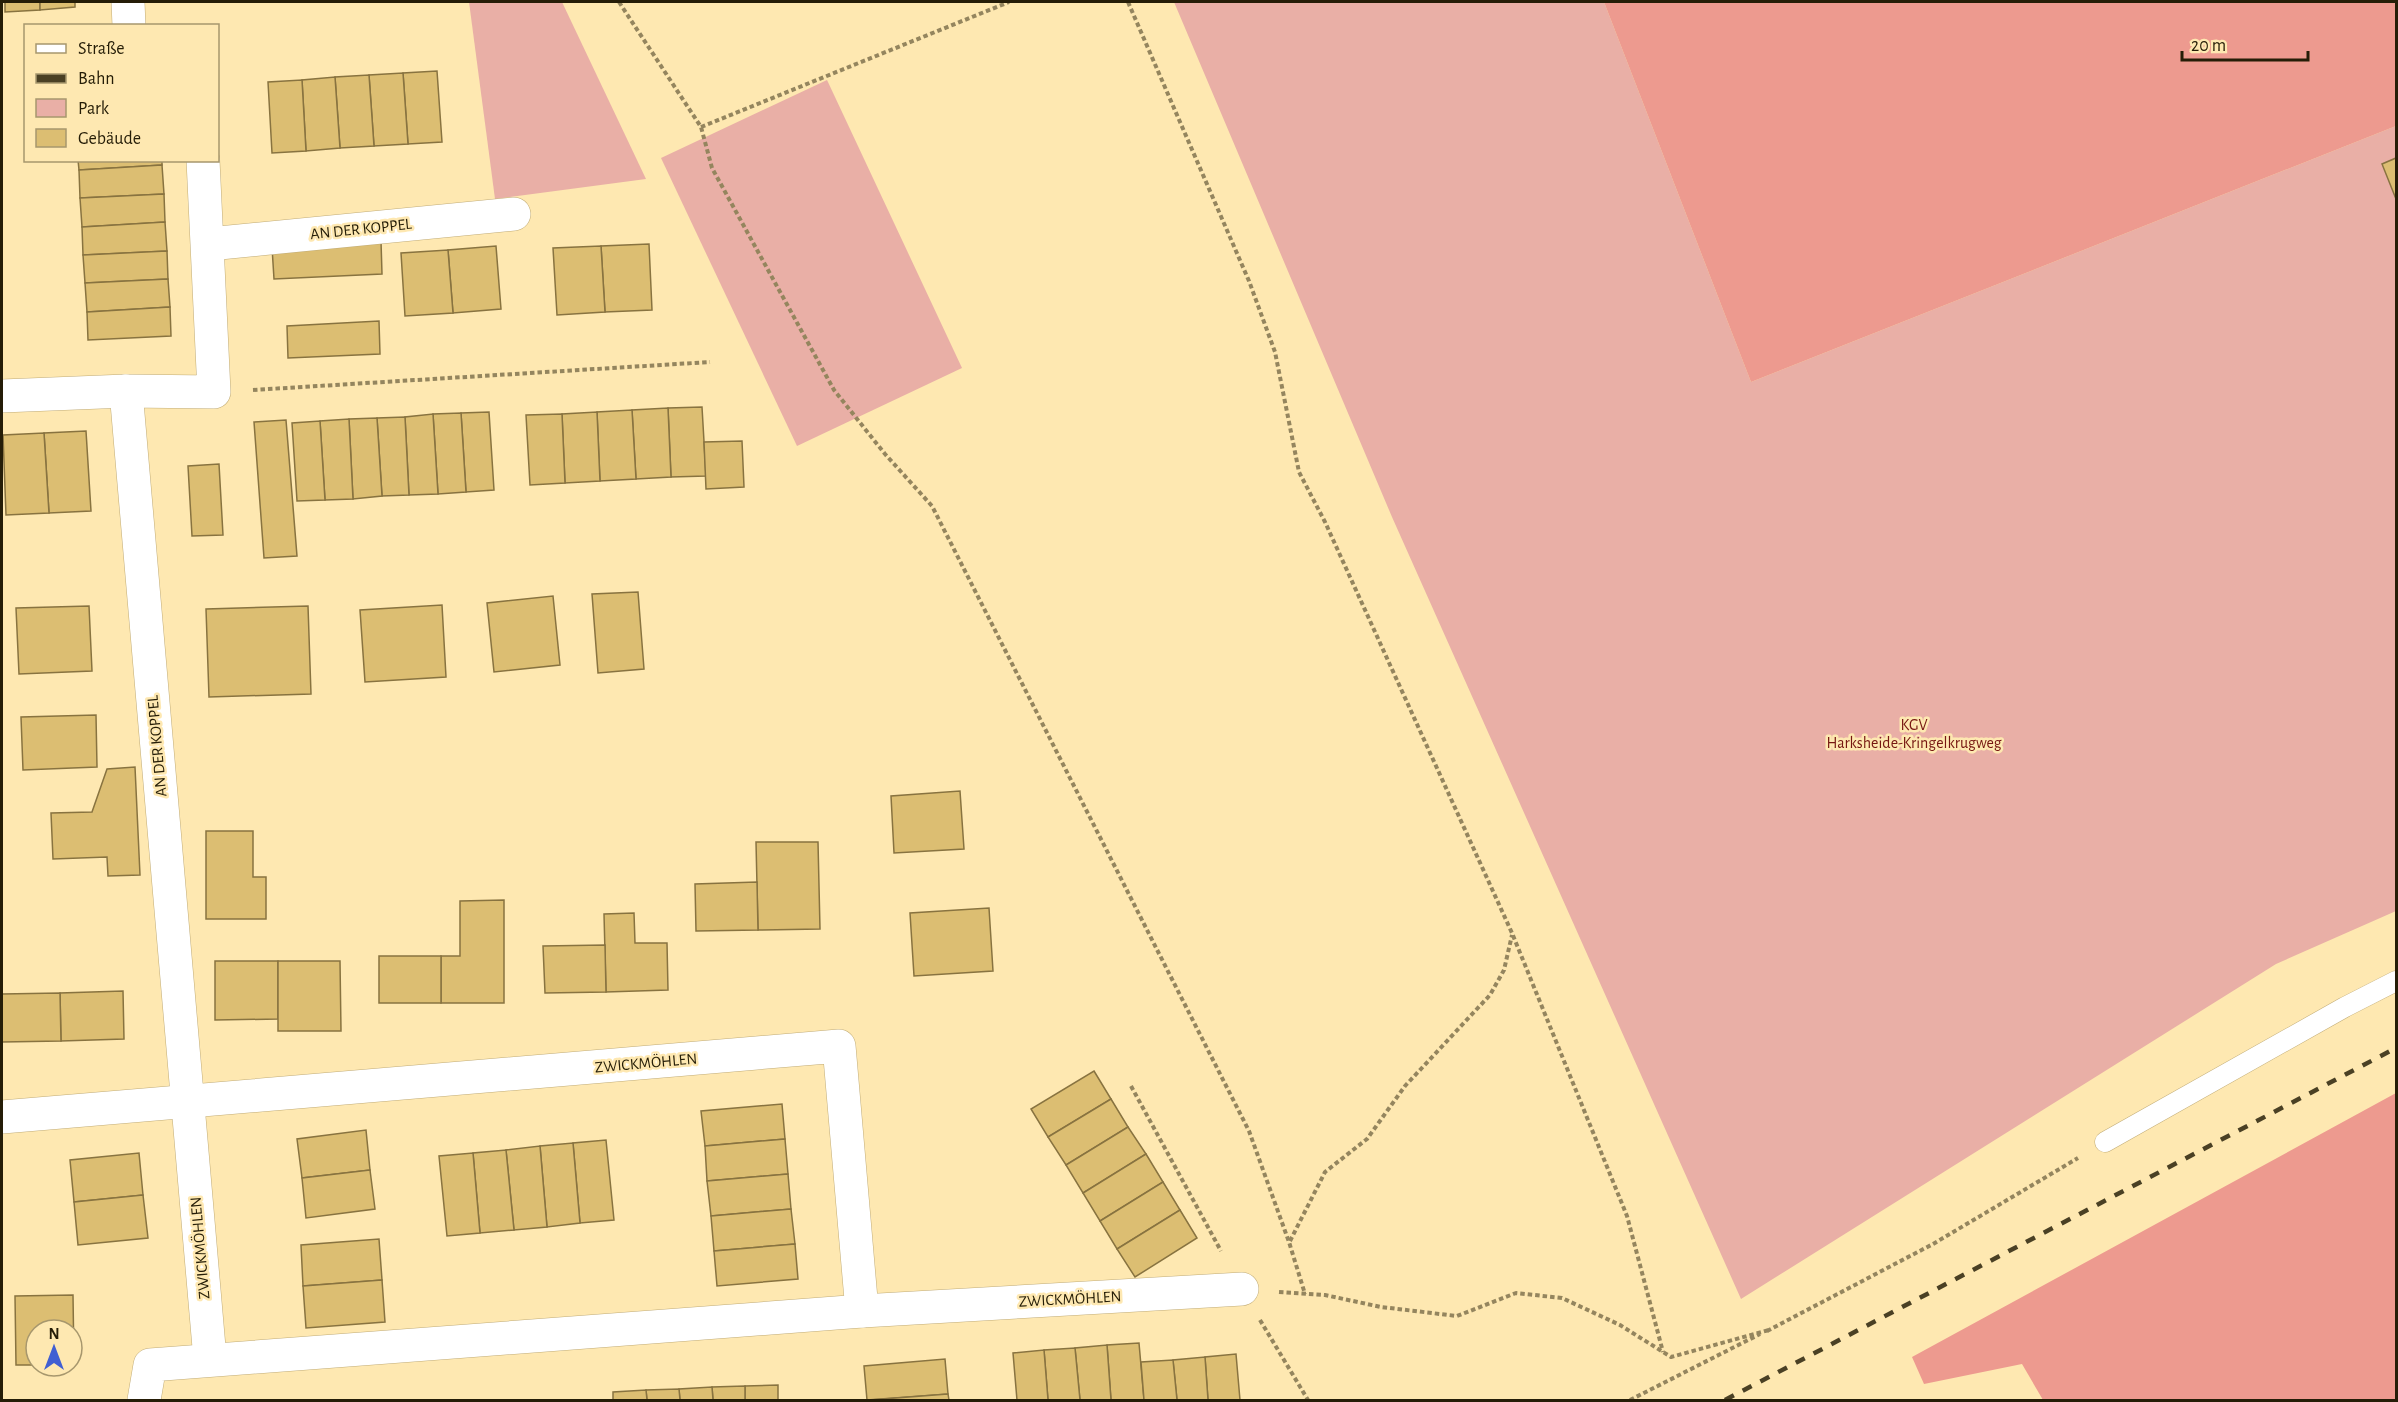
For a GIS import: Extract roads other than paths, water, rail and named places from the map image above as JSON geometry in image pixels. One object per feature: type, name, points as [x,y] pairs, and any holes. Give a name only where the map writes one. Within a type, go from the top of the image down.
[{"type":"street","points":[[128,2],[129,24]]},
{"type":"street","points":[[2,396],[126,391],[214,392],[209,244],[203,162]]},
{"type":"street","name":"AN DER KOPPEL","points":[[209,244],[514,214]]},
{"type":"street","name":"AN DER KOPPEL","points":[[126,391],[188,1102]]},
{"type":"street","name":"ZWICKMÖHLEN","points":[[2,1117],[839,1046],[862,1311]]},
{"type":"street","name":"ZWICKMÖHLEN","points":[[188,1102],[210,1359]]},
{"type":"street","name":"ZWICKMÖHLEN","points":[[144,1401],[150,1365],[862,1311],[1242,1289]]},
{"type":"lane","points":[[2105,1142],[2345,1007],[2397,981]]},
{"type":"railway","points":[[1725,1400],[2396,1048]]},
{"type":"park label","name":"KGV Harksheide-Kringelkrugweg","points":[[1914,734]]}]
